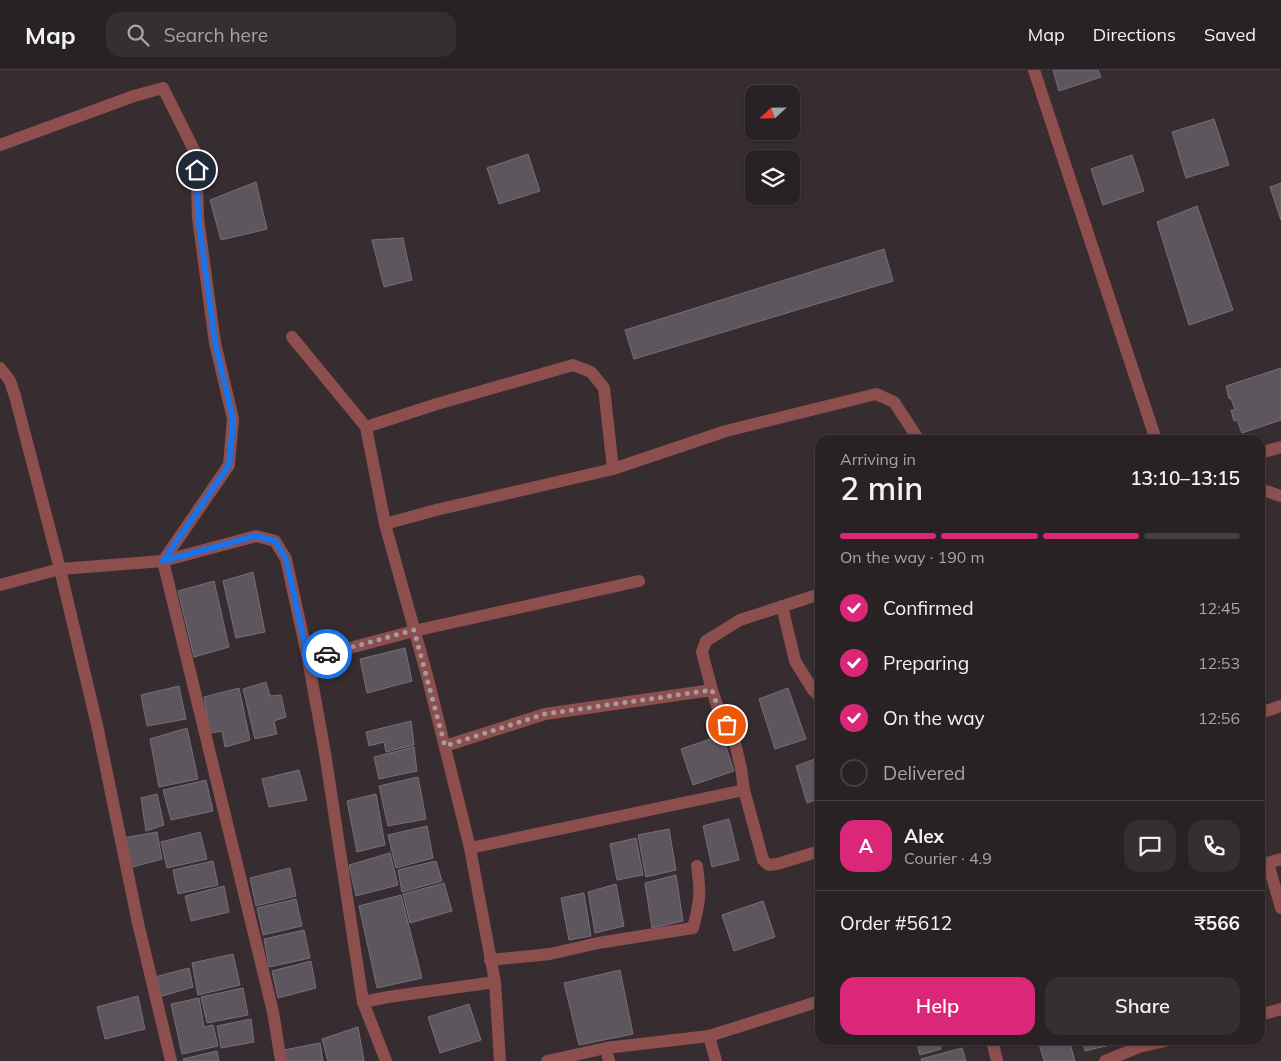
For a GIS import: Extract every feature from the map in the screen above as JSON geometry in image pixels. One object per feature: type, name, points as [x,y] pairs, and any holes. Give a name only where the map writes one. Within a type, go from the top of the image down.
[{"type":"street","points":[[1034,70],[1154,435]]},
{"type":"street","points":[[0,145],[134,96],[163,88],[196,154],[198,218],[215,343],[233,419],[229,465],[163,561],[273,1012],[281,1061]]},
{"type":"street","points":[[292,337],[366,427],[385,524],[445,746],[470,848],[490,960],[496,982],[500,1061]]},
{"type":"street","points":[[366,427],[437,404],[573,365],[590,372],[604,388],[613,469]]},
{"type":"street","points":[[0,368],[10,381],[15,396],[60,569],[96,725],[138,923],[171,1061]]},
{"type":"street","points":[[385,524],[436,510],[613,469],[726,431],[876,394],[894,402],[916,435]]},
{"type":"street","points":[[1265,452],[1281,447]]},
{"type":"street","points":[[1265,491],[1281,496]]},
{"type":"street","points":[[0,585],[60,569],[163,561],[256,536],[275,541],[286,559],[308,659],[325,753],[362,1002],[386,1061]]},
{"type":"street","points":[[308,659],[414,630],[639,581]]},
{"type":"street","points":[[815,596],[740,620],[706,640],[702,652],[719,711],[734,739],[744,790],[763,860],[769,865],[777,864],[815,853]]},
{"type":"street","points":[[782,606],[795,661],[815,692]]},
{"type":"street","points":[[445,746],[545,714],[712,690]]},
{"type":"street","points":[[1265,711],[1281,706]]},
{"type":"street","points":[[470,848],[744,790]]},
{"type":"street","points":[[1265,864],[1281,859]]},
{"type":"street","points":[[490,960],[550,954],[598,943],[693,928],[701,891],[697,866]]},
{"type":"street","points":[[1265,867],[1281,908]]},
{"type":"street","points":[[362,1002],[496,982]]},
{"type":"street","points":[[548,1061],[606,1048],[709,1036],[815,1003]]},
{"type":"street","points":[[1265,1014],[1281,1009]]},
{"type":"street","points":[[709,1036],[716,1061]]},
{"type":"street","points":[[993,1045],[997,1061]]},
{"type":"street","points":[[1105,1061],[1148,1045]]},
{"type":"street","points":[[606,1048],[609,1061]]},
{"type":"building","points":[[1053,70],[1098,70],[1101,77],[1059,91]]},
{"type":"building","points":[[1214,119],[1229,165],[1186,178],[1172,132]]},
{"type":"building","points":[[528,154],[540,191],[499,204],[487,168]]},
{"type":"building","points":[[1132,155],[1144,191],[1103,205],[1091,169]]},
{"type":"building","points":[[256,182],[267,229],[221,240],[210,200]]},
{"type":"building","points":[[1281,183],[1281,220],[1270,187]]},
{"type":"building","points":[[1197,206],[1233,310],[1189,325],[1157,222]]},
{"type":"building","points":[[403,238],[412,280],[384,287],[372,240]]},
{"type":"building","points":[[884,249],[893,281],[634,359],[625,330]]},
{"type":"building","points":[[1281,368],[1281,420],[1242,433],[1237,420],[1234,421],[1231,410],[1235,410],[1231,398],[1229,399],[1226,386]]},
{"type":"building","points":[[253,572],[265,632],[236,638],[223,581]]},
{"type":"building","points":[[214,581],[229,647],[194,657],[178,591]]},
{"type":"building","points":[[405,648],[412,681],[367,693],[360,659]]},
{"type":"building","points":[[266,682],[270,696],[281,695],[286,717],[274,721],[277,734],[255,739],[243,689]]},
{"type":"building","points":[[179,686],[186,719],[147,726],[141,695]]},
{"type":"building","points":[[239,688],[250,740],[225,747],[222,731],[210,733],[204,697]]},
{"type":"building","points":[[788,688],[806,739],[775,749],[759,699]]},
{"type":"building","points":[[411,721],[414,745],[386,752],[384,742],[369,746],[366,732]]},
{"type":"building","points":[[187,728],[198,779],[159,787],[150,739]]},
{"type":"building","points":[[722,735],[734,771],[693,785],[681,749]]},
{"type":"building","points":[[414,747],[417,771],[379,779],[374,757]]},
{"type":"building","points":[[815,759],[815,800],[807,803],[796,766]]},
{"type":"building","points":[[299,770],[307,800],[269,807],[262,779]]},
{"type":"building","points":[[418,777],[426,819],[388,826],[379,786]]},
{"type":"building","points":[[206,780],[213,811],[171,820],[163,790]]},
{"type":"building","points":[[157,794],[164,825],[146,831],[141,798]]},
{"type":"building","points":[[376,794],[385,845],[357,852],[347,801]]},
{"type":"building","points":[[729,819],[739,860],[712,867],[703,826]]},
{"type":"building","points":[[427,826],[433,858],[396,868],[388,835]]},
{"type":"building","points":[[669,829],[676,870],[646,877],[638,835]]},
{"type":"building","points":[[157,832],[162,859],[129,868],[123,838]]},
{"type":"building","points":[[200,832],[207,859],[167,868],[161,842]]},
{"type":"building","points":[[636,838],[643,875],[617,880],[610,844]]},
{"type":"building","points":[[390,853],[398,885],[356,896],[349,865]]},
{"type":"building","points":[[213,861],[218,885],[178,894],[173,870]]},
{"type":"building","points":[[436,861],[442,881],[402,892],[398,870]]},
{"type":"building","points":[[290,868],[296,896],[256,906],[250,878]]},
{"type":"building","points":[[676,875],[683,921],[652,928],[645,883]]},
{"type":"building","points":[[444,883],[452,911],[410,923],[403,894]]},
{"type":"building","points":[[616,884],[624,926],[595,933],[588,892]]},
{"type":"building","points":[[224,886],[229,912],[191,921],[185,896]]},
{"type":"building","points":[[584,893],[591,936],[569,940],[561,898]]},
{"type":"building","points":[[401,895],[422,978],[377,988],[359,906]]},
{"type":"building","points":[[296,899],[302,926],[263,935],[257,908]]},
{"type":"building","points":[[763,901],[775,937],[734,951],[722,915]]},
{"type":"building","points":[[304,930],[310,958],[269,967],[264,939]]},
{"type":"building","points":[[233,954],[240,985],[198,995],[192,963]]},
{"type":"building","points":[[311,961],[316,988],[278,998],[272,971]]},
{"type":"building","points":[[189,968],[193,987],[159,997],[155,977]]},
{"type":"building","points":[[620,970],[633,1034],[579,1045],[564,983]]},
{"type":"building","points":[[243,988],[248,1015],[207,1023],[201,997]]},
{"type":"building","points":[[138,996],[145,1029],[105,1039],[97,1007]]},
{"type":"building","points":[[199,998],[204,1027],[213,1025],[218,1046],[182,1054],[171,1004]]},
{"type":"building","points":[[469,1004],[481,1040],[440,1053],[428,1017]]},
{"type":"building","points":[[251,1019],[254,1042],[221,1048],[217,1026]]},
{"type":"building","points":[[358,1027],[364,1061],[328,1061],[322,1039]]},
{"type":"building","points":[[320,1043],[323,1061],[286,1061],[284,1050]]},
{"type":"building","points":[[917,1045],[940,1045],[941,1049],[920,1055]]},
{"type":"building","points":[[1039,1045],[1070,1045],[1075,1061],[1044,1061]]},
{"type":"building","points":[[1083,1045],[1110,1045],[1085,1051]]},
{"type":"building","points":[[962,1048],[966,1061],[922,1061],[921,1059]]},
{"type":"building","points":[[217,1051],[219,1061],[184,1061],[183,1059]]},
{"type":"way so far","points":[[327,654],[414,630],[445,746],[545,714],[712,690],[719,711],[727,725]]},
{"type":"route","points":[[197,170],[198,218],[215,343],[233,419],[232,434],[229,465],[163,561],[256,536],[275,541],[286,559],[308,659],[327,654]]}]
